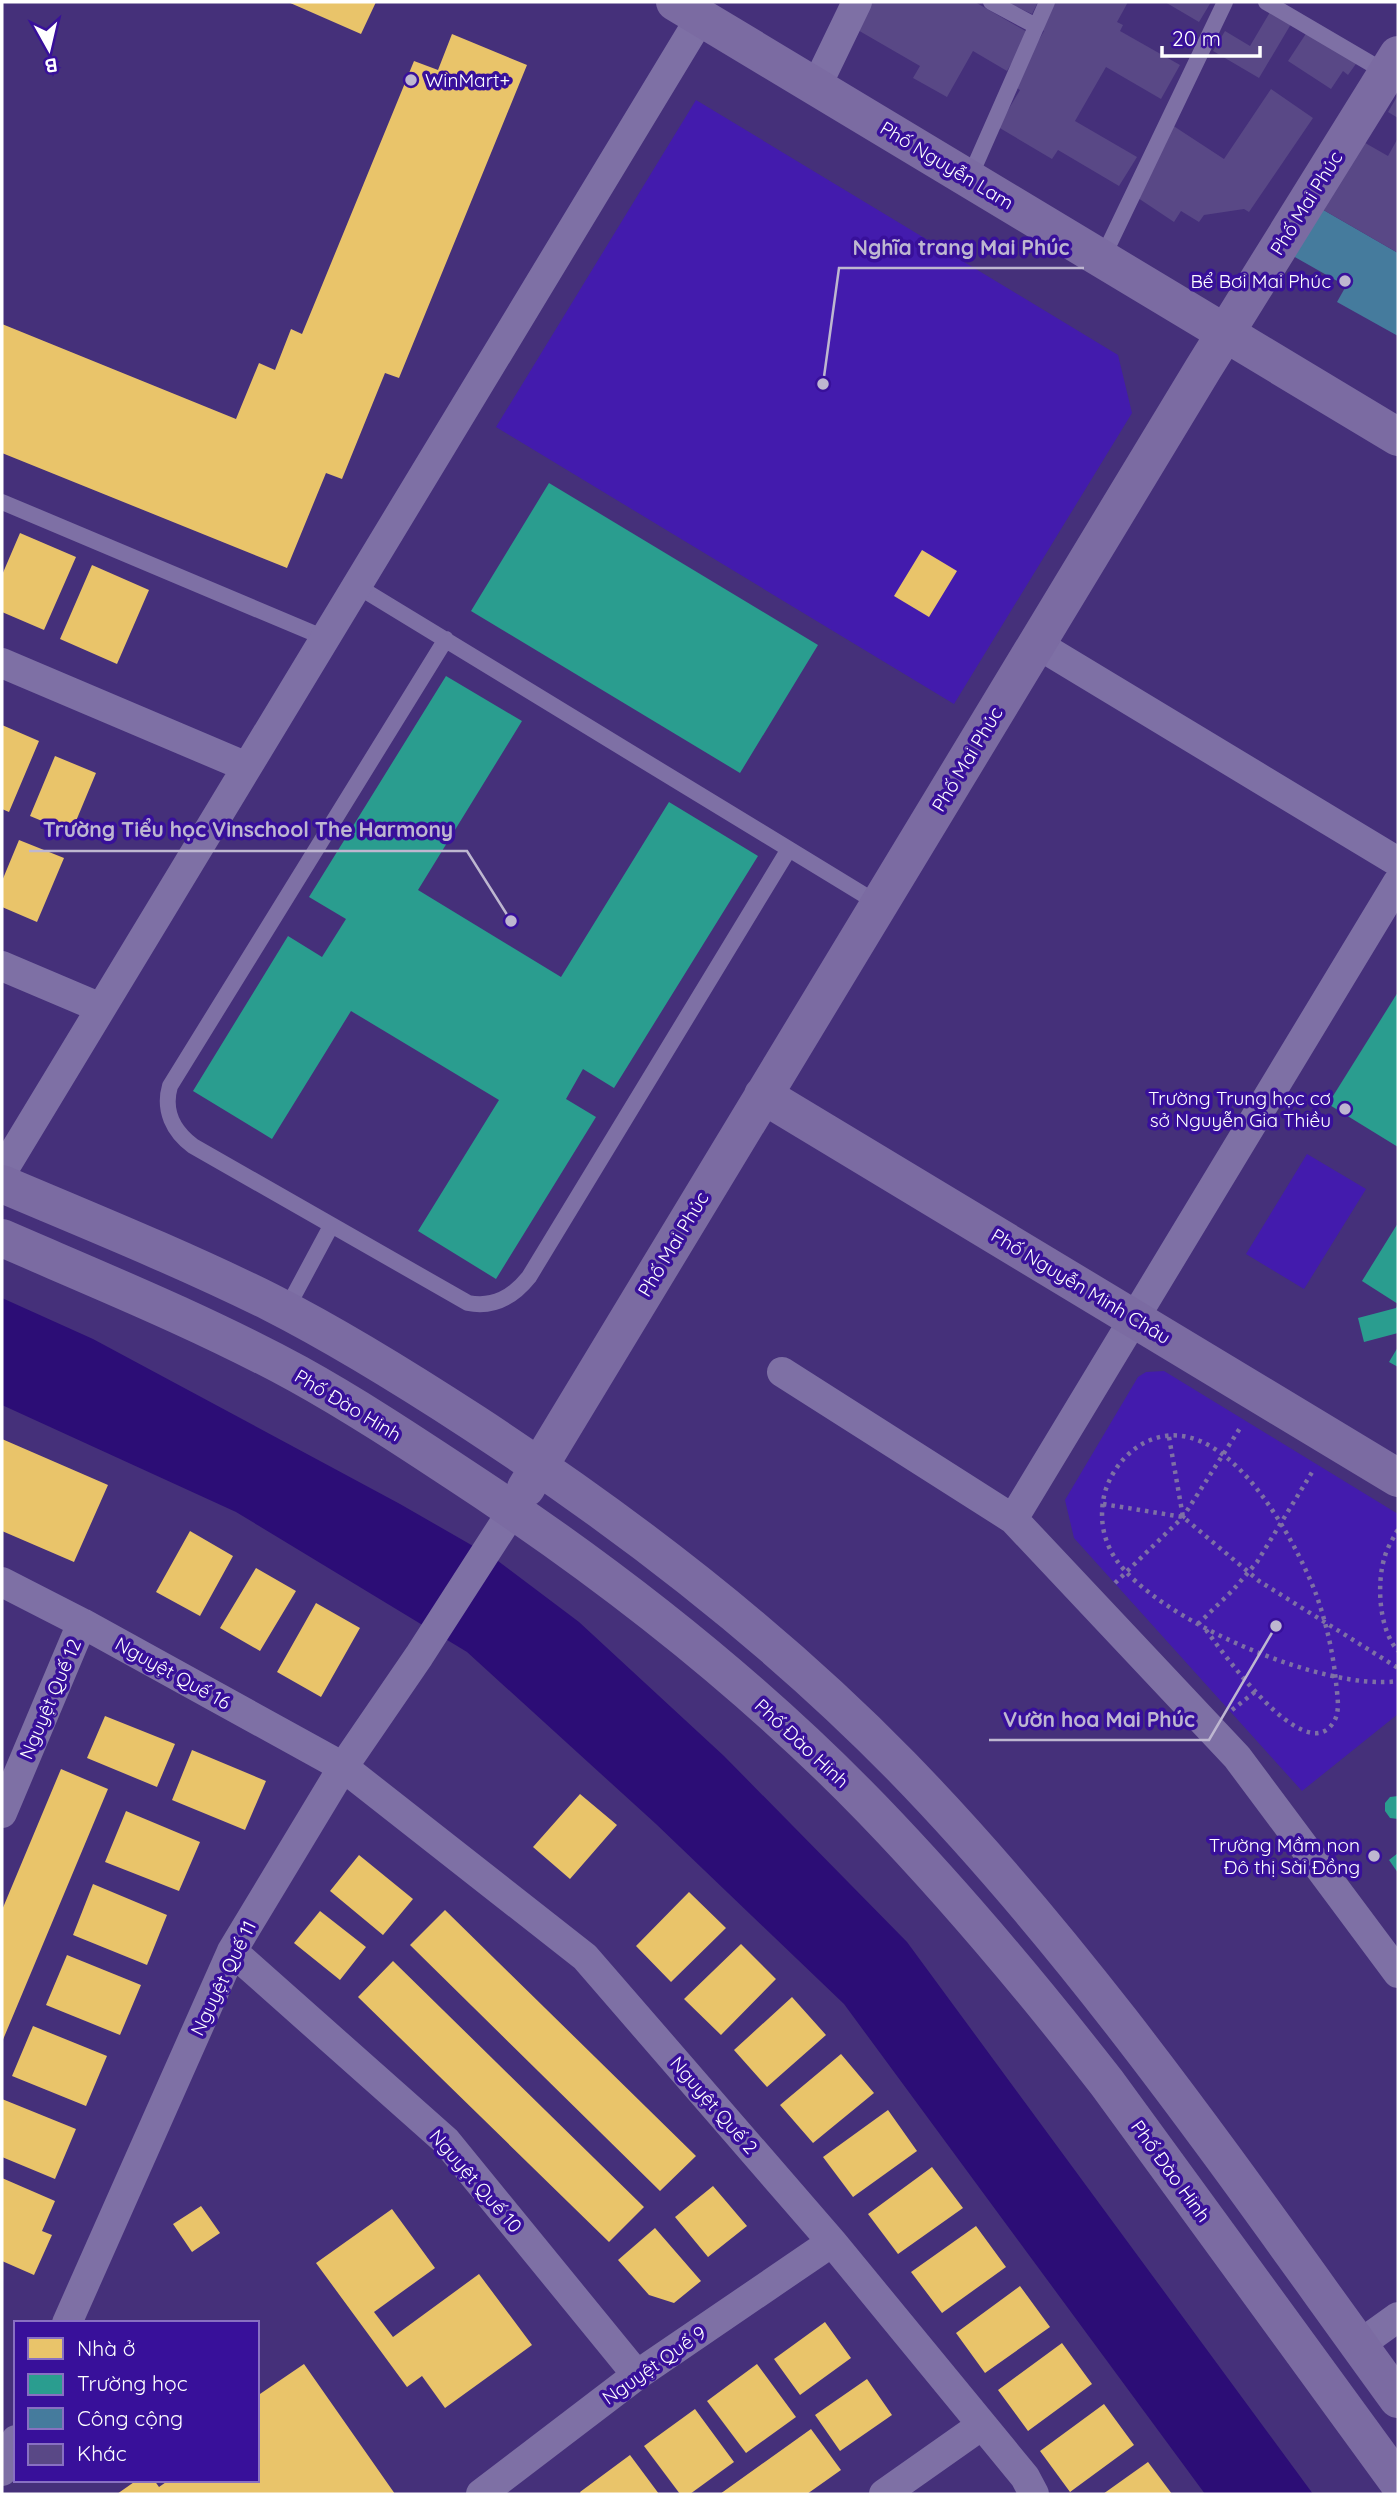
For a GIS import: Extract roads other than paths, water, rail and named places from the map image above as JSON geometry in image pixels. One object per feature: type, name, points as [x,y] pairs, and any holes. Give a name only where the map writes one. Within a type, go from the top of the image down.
[{"type":"street","points":[[816,87],[857,2]]},
{"type":"street","points":[[2,1172],[357,586],[688,10]]},
{"type":"street","name":"Phố Nguyễn Lam","points":[[688,10],[1398,437]]},
{"type":"street","name":"Phố Mai Phúc","points":[[505,1523],[1225,333],[1393,64]]},
{"type":"street","points":[[1037,644],[1398,862]]},
{"type":"street","points":[[2,663],[247,767]]},
{"type":"street","points":[[1013,1520],[1398,883]]},
{"type":"street","points":[[2,966],[101,1008]]},
{"type":"street","name":"Phố Nguyễn Minh Châu","points":[[763,1095],[1398,1478]]},
{"type":"street","points":[[2,1184],[286,1310],[405,1378],[538,1465],[641,1538],[755,1630],[862,1727],[911,1777],[996,1869],[1094,1985],[1398,2399]]},
{"type":"street","name":"Phố Đào Hinh","points":[[2,1238],[169,1311],[300,1375],[414,1445],[505,1523],[609,1579],[736,1682],[839,1776],[955,1899],[1015,1969],[1107,2083],[1398,2482]]},
{"type":"street","points":[[782,1372],[1013,1520],[1205,1720],[1237,1757],[1398,1973]]},
{"type":"street","name":"Nguyệt Quế 11","points":[[68,2321],[232,1951],[343,1767],[505,1523]]},
{"type":"street","name":"Nguyệt Quế 16","points":[[2,1582],[82,1623],[343,1767]]},
{"type":"street","name":"Nguyệt Quế 12","points":[[2,1813],[82,1623]]},
{"type":"street","name":"Nguyệt Quế 2","points":[[343,1767],[585,1957],[832,2242],[1025,2477],[1034,2494]]},
{"type":"street","name":"Nguyệt Quế 10","points":[[232,1951],[446,2141],[637,2375]]},
{"type":"street","name":"Nguyệt Quế 9","points":[[481,2494],[637,2375],[832,2242]]},
{"type":"street","points":[[1359,2345],[1398,2317]]},
{"type":"street","points":[[884,2494],[982,2425]]},
{"type":"street","points":[[2,2472],[14,2445]]},
{"type":"lane","points":[[991,2],[1036,26]]},
{"type":"lane","points":[[969,179],[1047,2]]},
{"type":"lane","points":[[1102,259],[1225,2]]},
{"type":"lane","points":[[1266,2],[1393,64]]},
{"type":"lane","points":[[2,502],[325,638]]},
{"type":"lane","points":[[357,586],[879,904]]},
{"type":"lane","points":[[446,639],[178,1074],[168,1094],[167,1104],[172,1122],[184,1139],[468,1303],[490,1304],[510,1296],[520,1289],[529,1277],[789,849]]},
{"type":"lane","points":[[286,1310],[331,1226]]},
{"type":"place","name":"WinMart+","points":[[411,80]]},
{"type":"place","name":"Bể Bơi Mai Phúc","points":[[1345,281]]},
{"type":"place","name":"Nghĩa trang Mai Phúc","points":[[823,384]]},
{"type":"place","name":"Trường Tiểu học Vinschool The Harmony","points":[[511,921]]},
{"type":"place","name":"Trường Trung học cơ sở Nguyễn Gia Thiều","points":[[1345,1109]]},
{"type":"place","name":"Vườn hoa Mai Phúc","points":[[1276,1626]]},
{"type":"place","name":"Trường Mầm non Đô thị Sài Đồng","points":[[1374,1856]]}]
